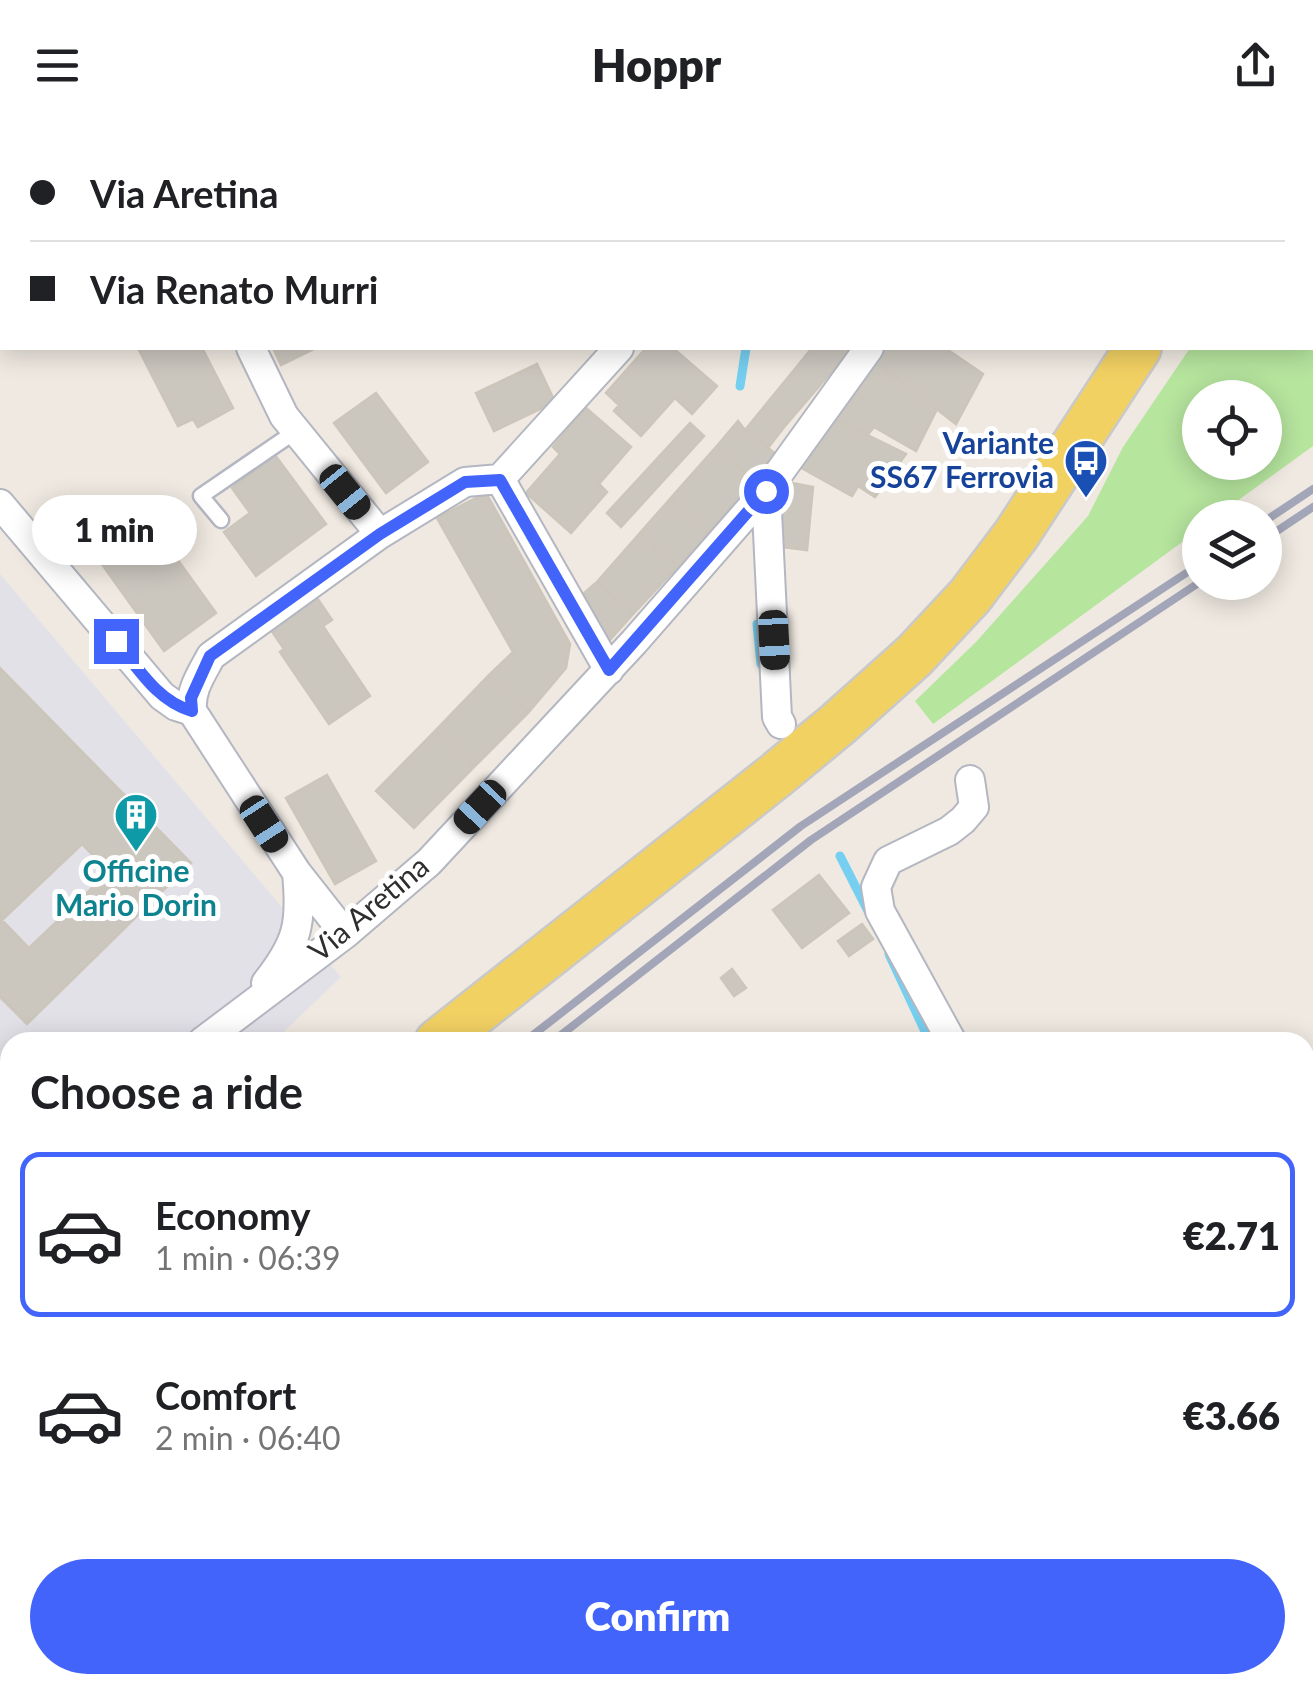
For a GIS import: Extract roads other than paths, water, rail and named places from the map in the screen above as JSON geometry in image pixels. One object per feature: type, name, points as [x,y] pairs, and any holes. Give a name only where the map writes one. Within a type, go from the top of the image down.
[{"type":"main road","points":[[451,1032],[838,724],[925,644],[970,596],[1016,535],[1137,350]]},
{"type":"main road","points":[[1016,535],[1113,426],[1166,350]]},
{"type":"street","points":[[251,350],[284,416],[380,534]]},
{"type":"street","points":[[345,934],[296,873],[192,711],[191,698],[210,656],[380,534],[465,482],[500,480],[617,350]]},
{"type":"street","name":"Via Aretina","points":[[215,1032],[345,934],[429,862],[609,670],[766,491],[867,350]]},
{"type":"street","points":[[500,480],[609,670]]},
{"type":"street","points":[[766,491],[777,718],[781,724]]},
{"type":"street","points":[[0,504],[162,696],[192,711]]},
{"type":"street","points":[[947,1032],[880,911],[876,887],[888,861],[963,820],[974,807],[970,780]]},
{"type":"street","points":[[248,1006],[283,961],[298,928],[296,873]]},
{"type":"lane","points":[[221,520],[201,496],[296,430]]},
{"type":"waterway","points":[[740,386],[746,350]]},
{"type":"waterway","points":[[757,624],[761,664]]},
{"type":"waterway","points":[[840,856],[869,913]]},
{"type":"waterway","points":[[889,954],[925,1032]]},
{"type":"railway","points":[[1282,510],[1313,489]]},
{"type":"railway","points":[[1282,528],[1313,507]]},
{"type":"railway","points":[[537,1032],[801,826],[1182,576]]},
{"type":"railway","points":[[565,1032],[811,840],[1182,594]]},
{"type":"place","name":"Variante SS67 Ferrovia","points":[[1086,499]]},
{"type":"place","name":"Officine Mario Dorin","points":[[136,853]]}]
